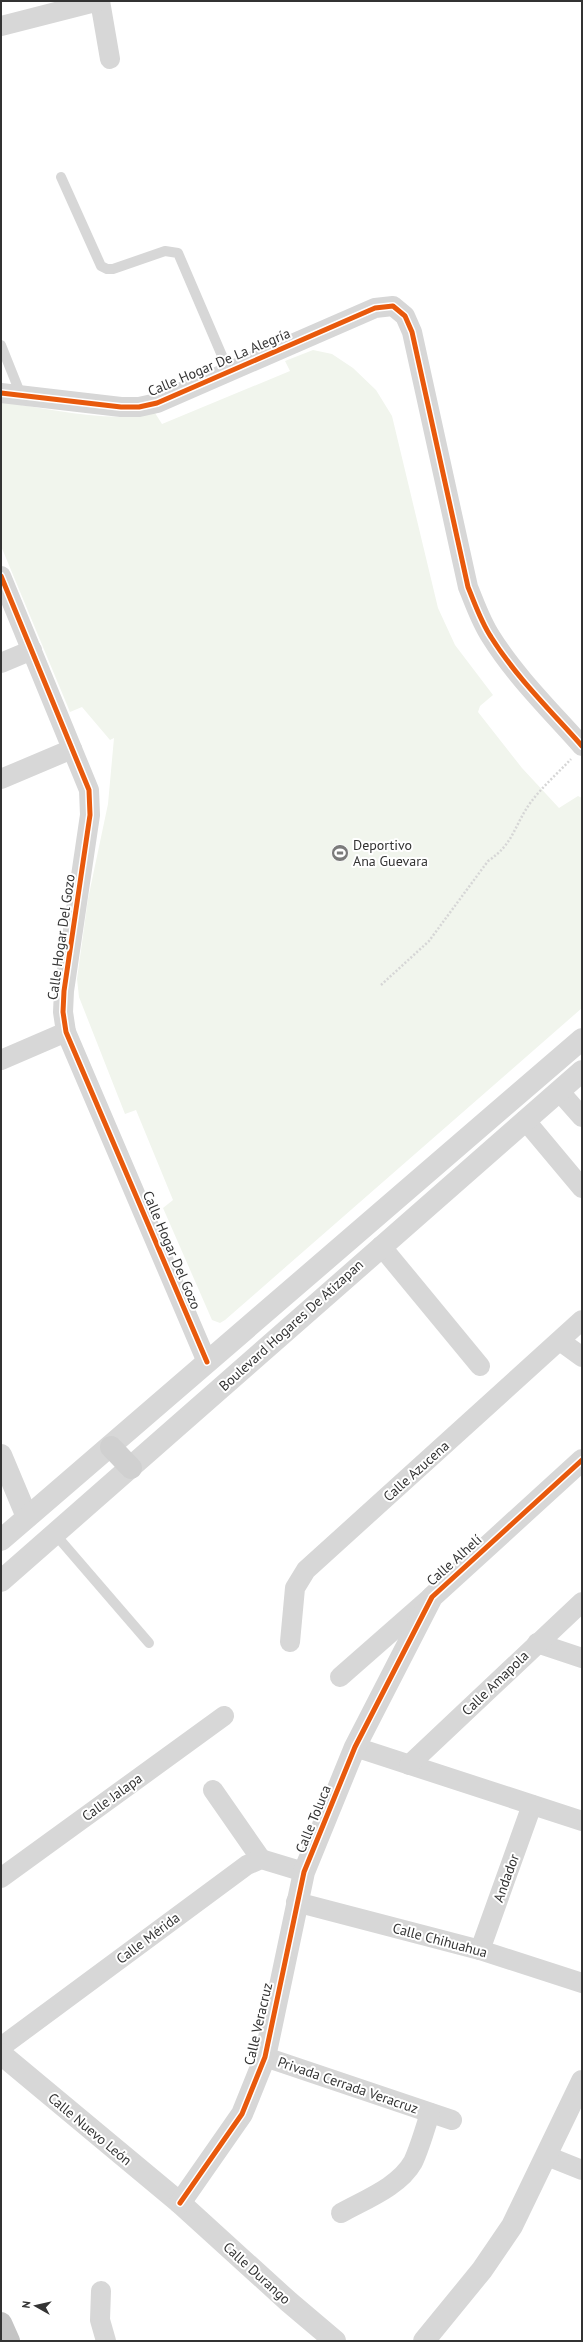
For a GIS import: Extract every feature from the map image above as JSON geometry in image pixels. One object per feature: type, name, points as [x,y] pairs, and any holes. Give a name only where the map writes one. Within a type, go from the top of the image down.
[{"type":"highway","points":[[1,2323],[9,2341]]},
{"type":"main road","points":[[112,1447],[131,1468]]},
{"type":"street","points":[[1,26],[100,1],[110,59]]},
{"type":"street","name":"Calle Hogar De La Alegría","points":[[1,393],[121,407],[139,407],[157,403],[375,308],[392,306],[405,316],[412,332],[468,587],[477,612],[490,636],[505,657],[577,752]]},
{"type":"street","name":"Calle Hogar Del Gozo","points":[[1,576],[89,790],[90,816],[64,990],[63,1012],[66,1032],[207,1362]]},
{"type":"street","points":[[1,663],[32,650]]},
{"type":"street","points":[[1,779],[72,749]]},
{"type":"street","points":[[1,1060],[66,1032]]},
{"type":"street","name":"Boulevard Hogares De Atizapan","points":[[1,1540],[112,1447],[207,1362],[582,1039]]},
{"type":"street","name":"Boulevard Hogares De Atizapan","points":[[1,1581],[582,1071]]},
{"type":"street","points":[[559,1091],[582,1117]]},
{"type":"street","points":[[525,1120],[582,1188]]},
{"type":"street","points":[[381,1246],[480,1366]]},
{"type":"street","name":"Calle Azucena","points":[[290,1642],[295,1588],[306,1570],[582,1320]]},
{"type":"street","points":[[560,1341],[582,1357]]},
{"type":"street","points":[[1,1455],[27,1517]]},
{"type":"street","name":"Calle Alhelí","points":[[356,1747],[432,1597],[582,1460]]},
{"type":"street","points":[[340,1677],[432,1597]]},
{"type":"street","name":"Calle Amapola","points":[[409,1765],[582,1602]]},
{"type":"street","points":[[537,1644],[582,1658]]},
{"type":"street","name":"Calle Jalapa","points":[[1,1878],[224,1716]]},
{"type":"street","points":[[356,1747],[582,1822]]},
{"type":"street","name":"Calle Toluca","points":[[296,1902],[304,1872],[356,1747]]},
{"type":"street","points":[[213,1790],[261,1859],[304,1872]]},
{"type":"street","name":"Andador","points":[[480,1950],[532,1805]]},
{"type":"street","name":"Calle Mérida","points":[[1,2047],[247,1865],[261,1859]]},
{"type":"street","name":"Calle Chihuahua","points":[[296,1902],[480,1950],[582,1983]]},
{"type":"street","name":"Calle Veracruz","points":[[180,2203],[242,2114],[265,2057],[296,1902]]},
{"type":"street","name":"Calle Nuevo León","points":[[1,2054],[180,2203]]},
{"type":"street","name":"Privada Cerrada Veracruz","points":[[265,2057],[452,2120]]},
{"type":"street","points":[[424,2341],[482,2270],[508,2232],[547,2156],[582,2080]]},
{"type":"street","name":"Privada Cerrada Veracruz","points":[[341,2214],[393,2183],[405,2172],[413,2162],[430,2113]]},
{"type":"street","points":[[547,2156],[582,2170]]},
{"type":"street","name":"Calle Durango","points":[[180,2203],[289,2302],[335,2341]]},
{"type":"street","points":[[101,2291],[100,2320],[106,2341]]},
{"type":"lane","points":[[61,177],[101,266],[113,268],[165,251],[172,250],[178,253],[229,372]]},
{"type":"lane","points":[[1,345],[21,395]]},
{"type":"lane","points":[[55,1534],[148,1643]]},
{"type":"path","points":[[381,985],[429,941],[488,861],[499,854],[514,835],[530,802],[577,752]]},
{"type":"shaded area","name":"Deportivo Ana Guevara","points":[[313,350],[332,354],[353,368],[376,390],[392,416],[438,608],[455,645],[493,695],[480,706],[478,712],[522,768],[559,808],[578,796],[582,798],[582,1008],[220,1323],[212,1320],[163,1208],[173,1200],[136,1110],[125,1114],[79,997],[77,979],[88,899],[108,804],[114,738],[110,740],[82,707],[70,712],[1,546],[1,402],[98,416],[137,416],[155,413],[162,424],[290,371],[285,361]]},
{"type":"cycle path","points":[[1,393],[121,407],[139,407],[157,403],[375,308],[393,306],[405,316],[412,332],[468,587],[478,613],[491,637],[511,666],[582,746]]},
{"type":"cycle path","points":[[1,576],[89,790],[90,815],[64,991],[63,1012],[66,1032],[207,1362]]},
{"type":"cycle path","points":[[180,2203],[242,2114],[265,2057],[304,1872],[355,1747],[432,1597],[582,1460]]},
{"type":"place","name":"Deportivo Ana Guevara","points":[[340,853]]}]
